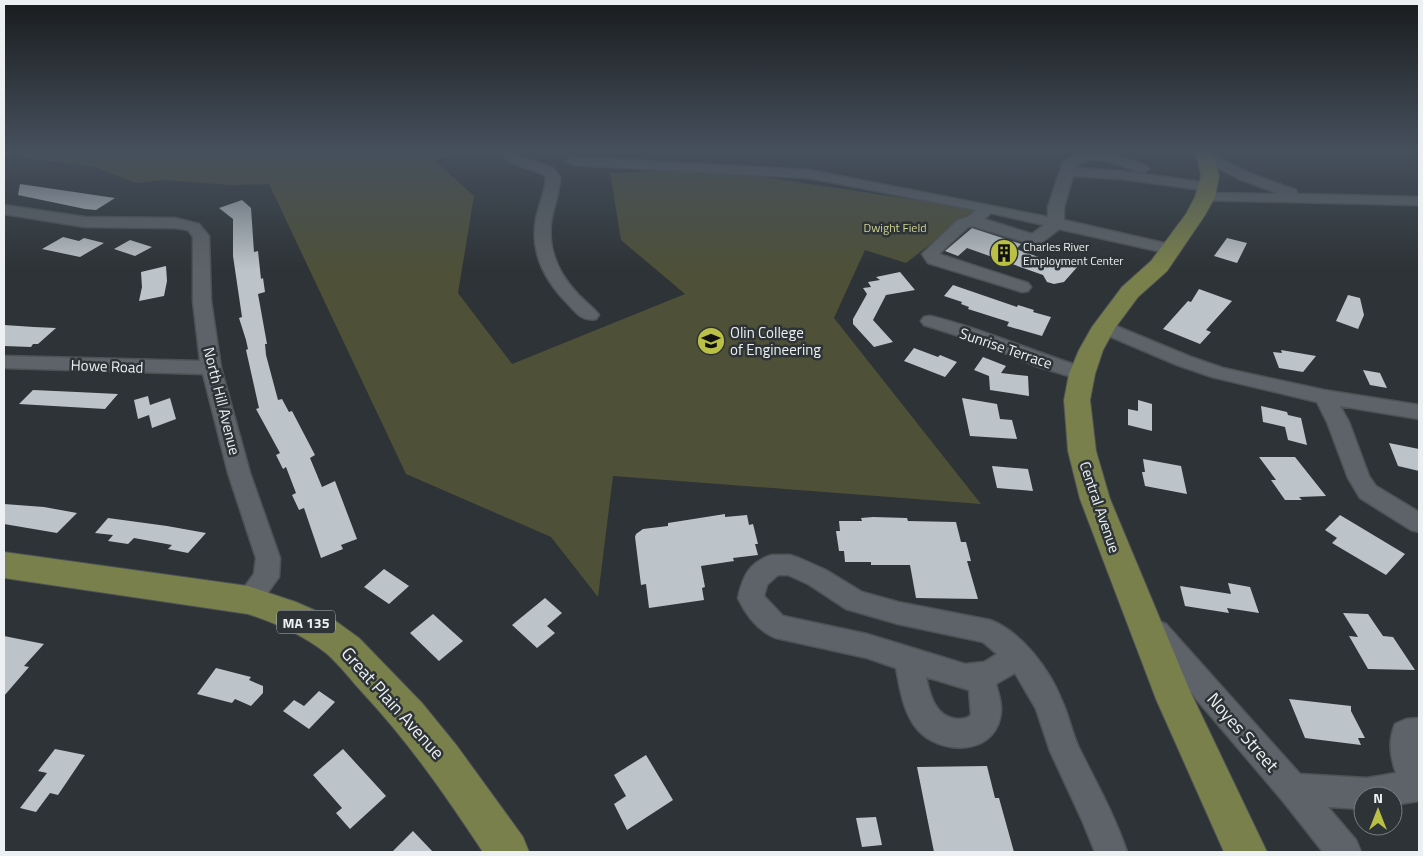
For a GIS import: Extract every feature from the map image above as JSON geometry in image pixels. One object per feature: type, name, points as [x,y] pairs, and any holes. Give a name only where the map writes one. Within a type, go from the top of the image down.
[{"type":"main road","name":"Central Avenue","points":[[1208,190],[1196,213],[1159,266],[1130,292],[1104,327],[1091,350],[1082,374],[1076,400],[1082,451],[1095,499],[1174,699],[1246,852]]},
{"type":"main road","name":"Great Plain Avenue","points":[[4,565],[248,600],[270,606],[307,623],[338,642],[392,696],[451,768],[508,852]]},
{"type":"street","points":[[552,190],[543,226],[544,253],[551,272],[568,296],[590,315]]},
{"type":"street","points":[[893,190],[988,208],[1171,248]]},
{"type":"street","points":[[1022,287],[934,259],[930,254],[963,223],[973,221],[1036,240],[1056,223],[1056,207],[1062,190]]},
{"type":"street","points":[[1208,190],[1313,200],[1419,201]]},
{"type":"street","points":[[1283,190],[1313,200]]},
{"type":"street","points":[[973,221],[988,208]]},
{"type":"street","name":"North Hill Avenue","points":[[4,209],[86,222],[175,224],[193,227],[201,236],[202,301],[210,368],[239,473],[268,558],[266,577],[248,600]]},
{"type":"street","name":"Sunrise Terrace","points":[[930,321],[1013,348],[1044,362],[1082,374]]},
{"type":"street","points":[[1104,327],[1184,361],[1219,373],[1324,396],[1419,412]]},
{"type":"street","name":"Howe Road","points":[[4,362],[210,368]]},
{"type":"street","points":[[1324,396],[1338,422],[1359,478],[1368,492],[1419,523]]},
{"type":"street","points":[[1020,656],[988,674],[966,677],[867,646],[776,626],[759,610],[750,598],[755,580],[772,565],[790,565],[818,577],[855,601],[898,613],[990,632],[1020,656],[1049,703],[1065,751],[1095,812],[1111,852]]},
{"type":"street","name":"Noyes Street","points":[[1139,613],[1293,789],[1344,852]]},
{"type":"street","points":[[908,659],[913,683],[922,710],[930,722],[941,730],[968,733],[980,728],[986,718],[979,675]]},
{"type":"street","points":[[1293,789],[1367,794],[1418,785],[1405,754],[1406,734],[1419,732]]},
{"type":"green space","name":"Olin College of Engineering","points":[[272,190],[467,190],[474,196],[458,293],[512,364],[685,294],[621,240],[613,190],[850,190],[976,209],[906,263],[865,250],[834,318],[981,504],[613,476],[598,597],[551,537],[406,474]]},
{"type":"building","points":[[19,190],[60,190],[115,198],[96,210],[18,195]]},
{"type":"building","points":[[242,200],[251,208],[254,252],[258,251],[261,279],[263,278],[265,292],[258,294],[267,344],[265,344],[266,355],[278,400],[282,399],[289,412],[292,411],[315,455],[310,458],[322,487],[335,481],[357,539],[341,545],[343,549],[321,558],[304,508],[299,510],[292,495],[296,493],[286,467],[283,469],[276,455],[280,453],[256,409],[259,408],[246,350],[248,349],[239,318],[242,317],[233,256],[233,219],[219,208]]},
{"type":"building","name":"Charles River Employment Center","points":[[972,228],[1021,244],[1016,249],[1058,264],[1062,259],[1079,265],[1064,282],[1054,284],[1047,282],[1043,275],[967,248],[958,256],[945,251]]},
{"type":"building","points":[[63,237],[79,241],[84,238],[104,243],[80,257],[42,249]]},
{"type":"building","points":[[1227,238],[1247,243],[1237,263],[1214,256]]},
{"type":"building","points":[[130,240],[152,247],[135,256],[114,249]]},
{"type":"building","points":[[166,266],[167,281],[164,296],[139,301],[142,287],[141,272]]},
{"type":"building","points":[[900,272],[915,290],[886,295],[873,320],[893,342],[874,347],[853,324],[853,319],[867,294],[863,288],[871,287],[868,282],[880,280],[876,277]]},
{"type":"building","points":[[953,285],[1051,317],[1042,336],[1007,326],[1009,322],[968,309],[969,307],[961,304],[962,302],[944,296]]},
{"type":"building","points":[[1199,289],[1232,301],[1206,330],[1211,332],[1200,344],[1163,329],[1188,301],[1191,302]]},
{"type":"building","points":[[1348,295],[1360,298],[1364,315],[1358,329],[1336,321]]},
{"type":"building","points":[[4,325],[56,328],[38,344],[33,344],[31,347],[4,346]]},
{"type":"building","points":[[914,348],[957,362],[945,377],[904,361]]},
{"type":"building","points":[[1281,350],[1316,356],[1303,372],[1279,368],[1273,352],[1282,353]]},
{"type":"building","points":[[983,357],[1006,366],[1001,373],[1028,376],[1029,396],[990,390],[989,376],[974,370]]},
{"type":"building","points":[[1363,370],[1380,373],[1387,388],[1370,385]]},
{"type":"building","points":[[33,390],[118,394],[105,409],[19,404]]},
{"type":"building","points":[[148,396],[150,405],[170,398],[176,419],[152,428],[149,415],[138,419],[134,400]]},
{"type":"building","points":[[962,398],[997,404],[1000,419],[1012,420],[1017,439],[970,436]]},
{"type":"building","points":[[1138,400],[1152,404],[1152,431],[1128,425],[1128,409],[1138,411]]},
{"type":"building","points":[[1261,406],[1287,412],[1288,415],[1301,418],[1307,445],[1288,440],[1285,427],[1263,422]]},
{"type":"building","points":[[1389,443],[1419,449],[1419,471],[1398,466]]},
{"type":"building","points":[[1259,457],[1295,457],[1326,496],[1299,497],[1302,500],[1285,500],[1271,480],[1276,480]]},
{"type":"building","points":[[1143,459],[1181,466],[1187,494],[1145,486],[1142,472],[1145,472]]},
{"type":"building","points":[[992,466],[1028,469],[1033,491],[997,488]]},
{"type":"building","points":[[4,504],[44,507],[77,513],[57,533],[4,524]]},
{"type":"building","points":[[725,514],[725,517],[747,515],[749,525],[753,524],[758,544],[755,544],[758,555],[733,558],[734,561],[701,566],[705,587],[702,588],[704,600],[649,608],[646,584],[641,585],[636,534],[643,529],[668,526],[668,523]]},
{"type":"building","points":[[1340,515],[1405,554],[1386,575],[1332,543],[1337,538],[1325,530]]},
{"type":"building","points":[[108,518],[206,533],[188,553],[168,549],[172,545],[134,538],[128,544],[108,541],[113,535],[95,533]]},
{"type":"building","points":[[861,518],[907,518],[908,521],[956,522],[961,542],[966,542],[971,561],[967,561],[978,599],[916,598],[910,565],[871,565],[871,562],[845,562],[844,551],[839,551],[836,531],[840,531],[839,521],[862,521]]},
{"type":"building","points":[[384,569],[409,586],[389,604],[364,587]]},
{"type":"building","points":[[1228,583],[1250,587],[1259,613],[1227,608],[1229,613],[1185,606],[1180,586],[1231,594]]},
{"type":"building","points":[[545,598],[562,613],[547,626],[555,633],[537,648],[512,625]]},
{"type":"building","points":[[1343,613],[1368,614],[1383,636],[1393,637],[1415,670],[1368,669],[1349,636],[1358,637]]},
{"type":"building","points":[[433,614],[463,641],[439,661],[410,633]]},
{"type":"building","points":[[4,636],[44,644],[24,666],[29,667],[4,696]]},
{"type":"building","points":[[216,668],[251,677],[249,680],[263,686],[263,693],[251,706],[235,699],[232,703],[197,694]]},
{"type":"building","points":[[319,691],[335,702],[309,729],[283,711],[294,700],[304,706]]},
{"type":"building","points":[[1289,699],[1351,706],[1351,711],[1365,738],[1358,738],[1361,745],[1305,738]]},
{"type":"building","points":[[55,749],[85,755],[58,795],[50,793],[36,812],[20,808],[47,773],[38,771]]},
{"type":"building","points":[[343,749],[386,796],[350,829],[336,813],[342,808],[313,775]]},
{"type":"building","points":[[646,755],[673,800],[627,830],[614,804],[626,796],[614,775]]},
{"type":"building","points":[[987,766],[995,798],[999,798],[1014,852],[934,852],[917,767]]},
{"type":"building","points":[[876,817],[882,845],[862,847],[856,818]]},
{"type":"building","points":[[413,831],[433,852],[392,852]]},
{"type":"place","name":"Charles River Employment Center","points":[[1004,253]]},
{"type":"place","name":"Olin College of Engineering","points":[[711,341]]},
{"type":"park label","name":"Dwight Field","points":[[895,227]]}]
